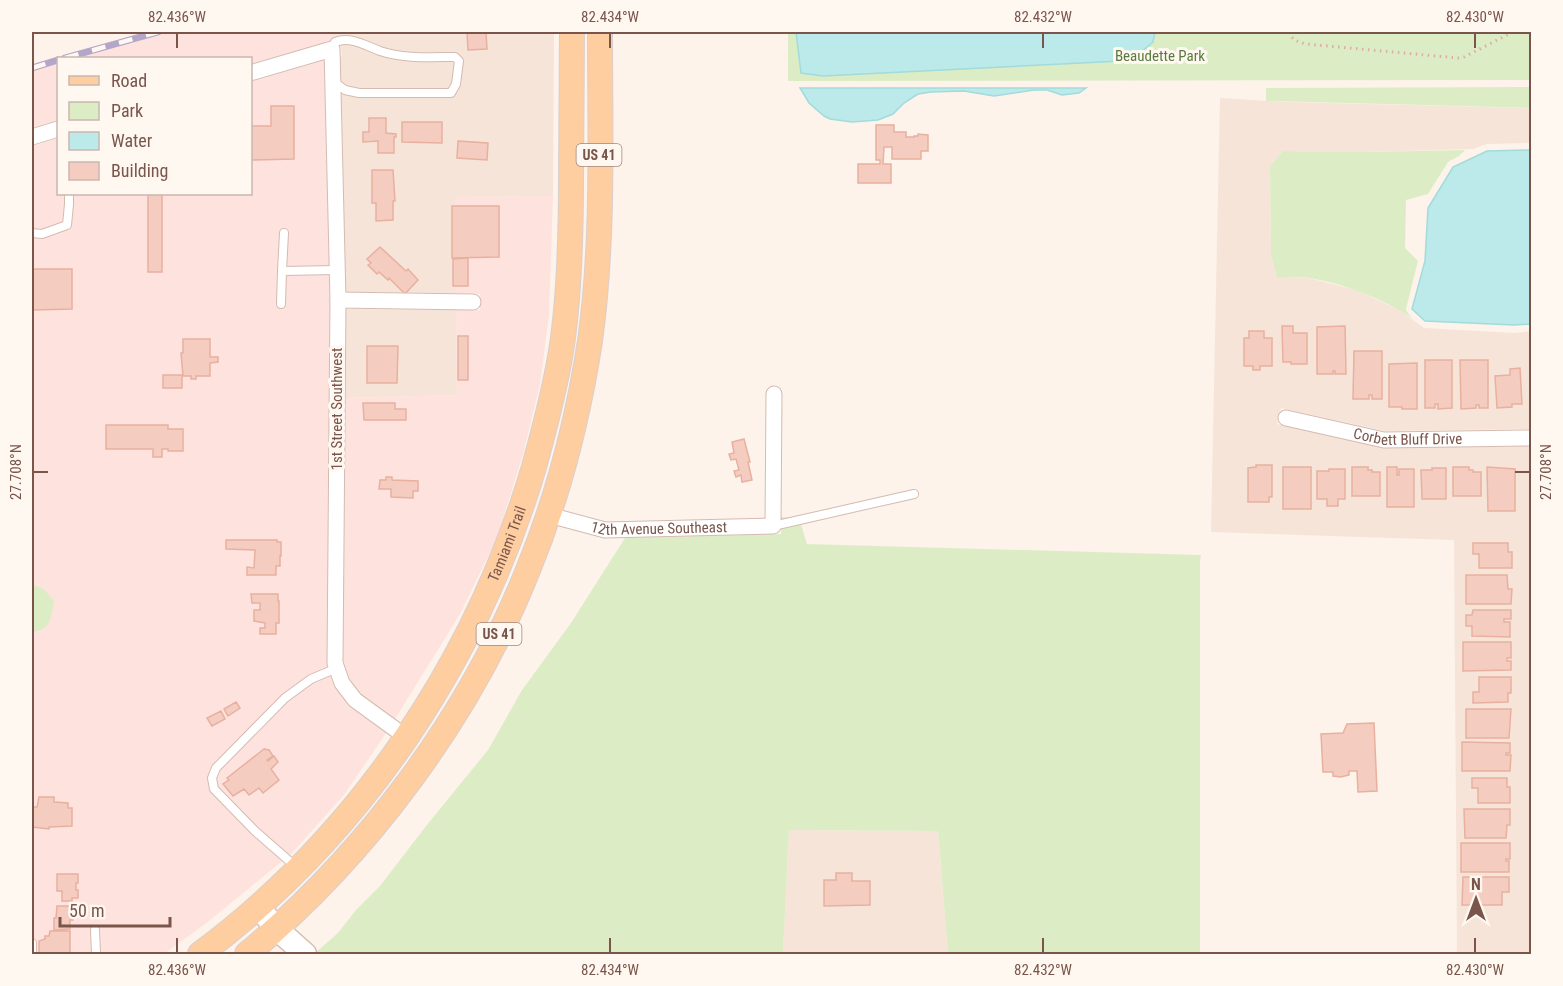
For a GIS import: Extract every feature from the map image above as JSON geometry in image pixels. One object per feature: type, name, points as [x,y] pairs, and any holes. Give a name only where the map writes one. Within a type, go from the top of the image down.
[{"type":"main road","name":"Tamiami Trail","points":[[200,954],[259,908],[340,824],[373,784],[430,704],[481,608],[501,561],[522,507],[540,446],[562,344],[571,220],[572,32]]},
{"type":"main road","name":"Tamiami Trail","points":[[247,954],[277,929],[324,882],[365,838],[401,792],[472,685],[502,629],[528,571],[549,515],[567,455],[580,400],[590,340],[597,278],[600,32]]},
{"type":"street","name":"1st Street Southwest","points":[[332,49],[338,300],[335,663],[342,683],[355,700],[406,737]]},
{"type":"street","points":[[252,72],[332,49]]},
{"type":"street","points":[[32,137],[57,129]]},
{"type":"street","points":[[338,300],[473,302]]},
{"type":"street","points":[[774,394],[774,526]]},
{"type":"street","name":"Corbett Bluff Drive","points":[[1286,418],[1384,440],[1532,438]]},
{"type":"street","name":"12th Avenue Southeast","points":[[549,515],[605,530],[774,526]]},
{"type":"street","points":[[259,908],[277,929],[305,954]]},
{"type":"lane","points":[[332,49],[335,42],[349,39],[394,55],[455,57],[459,61],[456,84],[451,93],[359,93],[345,90],[333,81]]},
{"type":"lane","points":[[32,233],[42,234],[67,225],[69,195]]},
{"type":"lane","points":[[281,304],[284,233]]},
{"type":"lane","points":[[282,271],[337,270]]},
{"type":"lane","points":[[774,526],[914,494]]},
{"type":"lane","points":[[299,868],[255,831],[230,806],[214,789],[212,778],[216,768],[285,698],[311,679],[337,669]]},
{"type":"lane","points":[[95,930],[96,954]]},
{"type":"lane","points":[[32,943],[32,954]]},
{"type":"path","points":[[1289,32],[1297,42],[1306,44],[1458,58],[1513,32]]},
{"type":"shaded area","points":[[145,32],[332,32],[332,41],[325,41],[325,43],[252,64],[252,57],[57,57],[57,121],[32,129],[32,64]]},
{"type":"shaded area","points":[[332,32],[554,32],[553,196],[455,197],[456,293],[345,292],[340,56],[342,55],[340,41],[332,41]]},
{"type":"shaded area","points":[[325,60],[330,300],[328,663],[335,686],[349,706],[386,733],[344,795],[292,853],[209,921],[164,954],[32,954],[32,632],[40,631],[44,589],[32,584],[32,146],[57,138],[57,195],[252,195],[252,82]]},
{"type":"shaded area","points":[[1220,98],[1286,102],[1531,108],[1531,143],[1487,144],[1473,149],[1361,152],[1283,151],[1270,166],[1271,255],[1277,278],[1309,278],[1356,290],[1401,311],[1424,328],[1515,333],[1531,331],[1531,429],[1385,431],[1281,408],[1277,424],[1383,448],[1531,446],[1531,954],[1457,954],[1454,540],[1211,532]]},
{"type":"shaded area","points":[[553,196],[549,315],[540,384],[523,454],[497,538],[460,614],[395,719],[360,694],[349,678],[343,662],[345,398],[457,395],[456,310],[480,310],[480,294],[456,293],[455,197]]},
{"type":"shaded area","points":[[345,309],[456,310],[457,395],[345,398]]},
{"type":"shaded area","points":[[789,830],[938,831],[948,954],[783,954]]},
{"type":"green space","name":"Beaudette Park","points":[[788,32],[1531,32],[1531,80],[788,81]]},
{"type":"green space","points":[[1531,87],[1531,108],[1266,101],[1266,88]]},
{"type":"green space","points":[[1465,150],[1448,162],[1428,194],[1406,200],[1405,248],[1418,261],[1406,309],[1412,318],[1376,299],[1337,284],[1310,278],[1277,278],[1271,255],[1270,166],[1283,151]]},
{"type":"green space","points":[[781,517],[799,518],[807,544],[1201,555],[1200,954],[948,954],[938,831],[789,830],[783,954],[315,953],[338,933],[356,910],[380,886],[488,750],[522,690],[571,623],[625,538],[781,534]]},
{"type":"green space","points":[[32,584],[44,589],[54,601],[47,626],[32,632]]},
{"type":"water","points":[[796,32],[1155,32],[1153,42],[1140,53],[1122,61],[823,76],[801,73]]},
{"type":"water","points":[[800,88],[1086,88],[1079,93],[1062,95],[1047,90],[994,96],[964,91],[931,92],[918,94],[893,114],[878,120],[852,122],[824,116],[809,103]]},
{"type":"water","points":[[1531,150],[1531,324],[1425,321],[1412,309],[1425,261],[1428,208],[1453,167],[1487,151]]},
{"type":"building","points":[[467,32],[486,32],[487,49],[468,50]]},
{"type":"building","points":[[271,106],[294,106],[294,159],[252,160],[252,126],[271,126]]},
{"type":"building","points":[[369,118],[386,118],[386,133],[396,134],[394,153],[378,153],[378,141],[363,142],[363,132],[369,132]]},
{"type":"building","points":[[402,122],[442,122],[442,143],[402,142]]},
{"type":"building","points":[[876,125],[894,125],[894,132],[906,132],[906,137],[918,136],[918,134],[928,135],[928,151],[921,151],[921,159],[892,159],[892,147],[884,147],[883,164],[891,164],[891,183],[858,183],[858,164],[880,164],[880,160],[876,160]]},
{"type":"building","points":[[458,141],[488,143],[487,160],[457,158]]},
{"type":"building","points":[[372,170],[393,170],[395,201],[393,201],[393,220],[376,221],[376,203],[372,203]]},
{"type":"building","points":[[148,195],[162,195],[162,272],[148,272]]},
{"type":"building","points":[[452,206],[499,206],[499,257],[452,258]]},
{"type":"building","points":[[380,247],[418,280],[405,294],[389,278],[388,280],[379,272],[377,274],[368,265],[371,263],[367,259]]},
{"type":"building","points":[[468,258],[468,286],[453,286],[453,259]]},
{"type":"building","points":[[32,269],[72,269],[72,309],[32,310]]},
{"type":"building","points":[[1282,326],[1293,326],[1293,333],[1307,333],[1307,364],[1283,362]]},
{"type":"building","points":[[1345,326],[1346,374],[1335,374],[1333,371],[1333,374],[1317,374],[1317,327]]},
{"type":"building","points":[[1249,331],[1264,331],[1264,338],[1272,338],[1272,366],[1260,366],[1260,370],[1253,370],[1253,366],[1244,366],[1244,338],[1249,338]]},
{"type":"building","points":[[458,336],[468,336],[468,380],[458,380]]},
{"type":"building","points":[[183,339],[210,339],[210,357],[218,357],[218,362],[210,363],[210,376],[196,376],[196,379],[191,379],[191,376],[183,376],[181,353],[183,353]]},
{"type":"building","points":[[367,346],[398,346],[397,383],[367,383]]},
{"type":"building","points":[[1354,351],[1382,351],[1382,399],[1372,399],[1372,395],[1369,395],[1369,399],[1353,399]]},
{"type":"building","points":[[1425,360],[1452,360],[1452,408],[1438,409],[1438,404],[1435,404],[1435,408],[1425,408]]},
{"type":"building","points":[[1460,360],[1488,360],[1488,408],[1479,408],[1479,405],[1476,405],[1476,408],[1461,409]]},
{"type":"building","points":[[1417,363],[1417,409],[1389,407],[1389,364]]},
{"type":"building","points":[[1520,368],[1522,404],[1497,408],[1495,376],[1510,375],[1510,369]]},
{"type":"building","points":[[163,375],[182,375],[182,388],[163,388]]},
{"type":"building","points":[[363,403],[395,403],[395,409],[406,409],[406,420],[364,420]]},
{"type":"building","points":[[106,425],[168,425],[168,429],[183,429],[183,451],[162,449],[162,457],[153,457],[153,449],[106,449]]},
{"type":"building","points":[[744,439],[752,480],[742,482],[741,475],[736,477],[734,471],[739,470],[736,459],[731,460],[729,454],[734,453],[732,442]]},
{"type":"building","points":[[1256,465],[1272,465],[1272,497],[1269,497],[1269,502],[1248,502],[1248,468],[1256,467]]},
{"type":"building","points":[[1283,467],[1311,467],[1311,509],[1283,509]]},
{"type":"building","points":[[1352,467],[1368,467],[1368,470],[1372,472],[1380,472],[1380,496],[1352,496]]},
{"type":"building","points":[[1387,467],[1397,467],[1397,475],[1399,475],[1399,469],[1414,469],[1414,507],[1387,507]]},
{"type":"building","points":[[1453,467],[1469,467],[1469,470],[1473,472],[1481,472],[1481,496],[1453,496]]},
{"type":"building","points":[[1487,467],[1515,469],[1515,511],[1488,511]]},
{"type":"building","points":[[1432,468],[1446,468],[1446,499],[1422,499],[1421,470],[1432,470]]},
{"type":"building","points":[[1329,469],[1345,469],[1345,499],[1338,499],[1338,506],[1327,506],[1327,499],[1317,499],[1317,471],[1329,471]]},
{"type":"building","points":[[386,477],[392,477],[392,480],[418,481],[418,491],[413,491],[413,498],[391,497],[391,489],[379,489],[380,480],[386,480]]},
{"type":"building","points":[[226,540],[277,540],[281,542],[280,566],[276,566],[276,575],[247,575],[247,567],[254,568],[255,550],[226,549]]},
{"type":"building","points":[[1473,543],[1508,543],[1508,552],[1512,552],[1512,568],[1479,568],[1479,554],[1473,554]]},
{"type":"building","points":[[1466,575],[1507,575],[1508,589],[1512,589],[1511,604],[1466,604]]},
{"type":"building","points":[[251,594],[278,594],[279,623],[276,623],[276,634],[260,634],[260,628],[265,628],[265,623],[254,621],[254,610],[260,610],[260,603],[252,603]]},
{"type":"building","points":[[1473,610],[1511,610],[1511,619],[1504,619],[1504,622],[1510,622],[1510,637],[1472,636],[1472,626],[1466,626],[1466,615],[1472,615]]},
{"type":"building","points":[[1463,642],[1511,642],[1511,658],[1507,658],[1507,661],[1511,661],[1511,670],[1463,671]]},
{"type":"building","points":[[1479,677],[1511,677],[1511,693],[1508,693],[1508,702],[1473,703],[1473,692],[1479,692]]},
{"type":"building","points":[[236,702],[240,708],[228,716],[224,709]]},
{"type":"building","points":[[1466,709],[1511,709],[1509,738],[1466,738]]},
{"type":"building","points":[[221,711],[225,719],[212,726],[207,718]]},
{"type":"building","points":[[1374,723],[1377,791],[1358,792],[1357,771],[1349,771],[1349,775],[1341,777],[1333,776],[1333,772],[1323,772],[1321,734],[1343,733],[1347,724]]},
{"type":"building","points":[[1462,742],[1510,743],[1510,753],[1506,755],[1511,755],[1510,771],[1462,771]]},
{"type":"building","points":[[264,749],[269,750],[273,756],[268,761],[274,756],[278,762],[271,769],[279,780],[263,793],[259,788],[249,795],[244,789],[233,796],[223,784],[229,780],[227,778]]},
{"type":"building","points":[[1472,778],[1507,778],[1507,787],[1510,787],[1510,803],[1478,803],[1478,788],[1472,788]]},
{"type":"building","points":[[39,797],[54,797],[54,802],[68,803],[68,808],[72,808],[72,826],[49,827],[49,829],[32,827],[32,807],[37,807]]},
{"type":"building","points":[[1464,809],[1510,809],[1510,825],[1507,825],[1506,838],[1465,838]]},
{"type":"building","points":[[1461,843],[1510,843],[1510,859],[1506,859],[1509,861],[1509,872],[1461,872]]},
{"type":"building","points":[[836,873],[852,873],[852,881],[870,881],[870,905],[824,906],[824,880],[836,880]]},
{"type":"building","points":[[57,874],[78,874],[76,890],[78,890],[78,898],[72,898],[72,901],[62,901],[62,891],[57,891]]},
{"type":"building","points":[[1463,877],[1509,877],[1509,892],[1502,892],[1502,905],[1462,905]]},
{"type":"building","points":[[57,906],[73,906],[73,920],[70,920],[70,929],[54,930]]},
{"type":"building","points":[[50,931],[70,931],[70,954],[39,954],[39,941],[49,936]]},
{"type":"railway","points":[[69,57],[158,32]]},
{"type":"railway","points":[[32,68],[57,60]]}]
